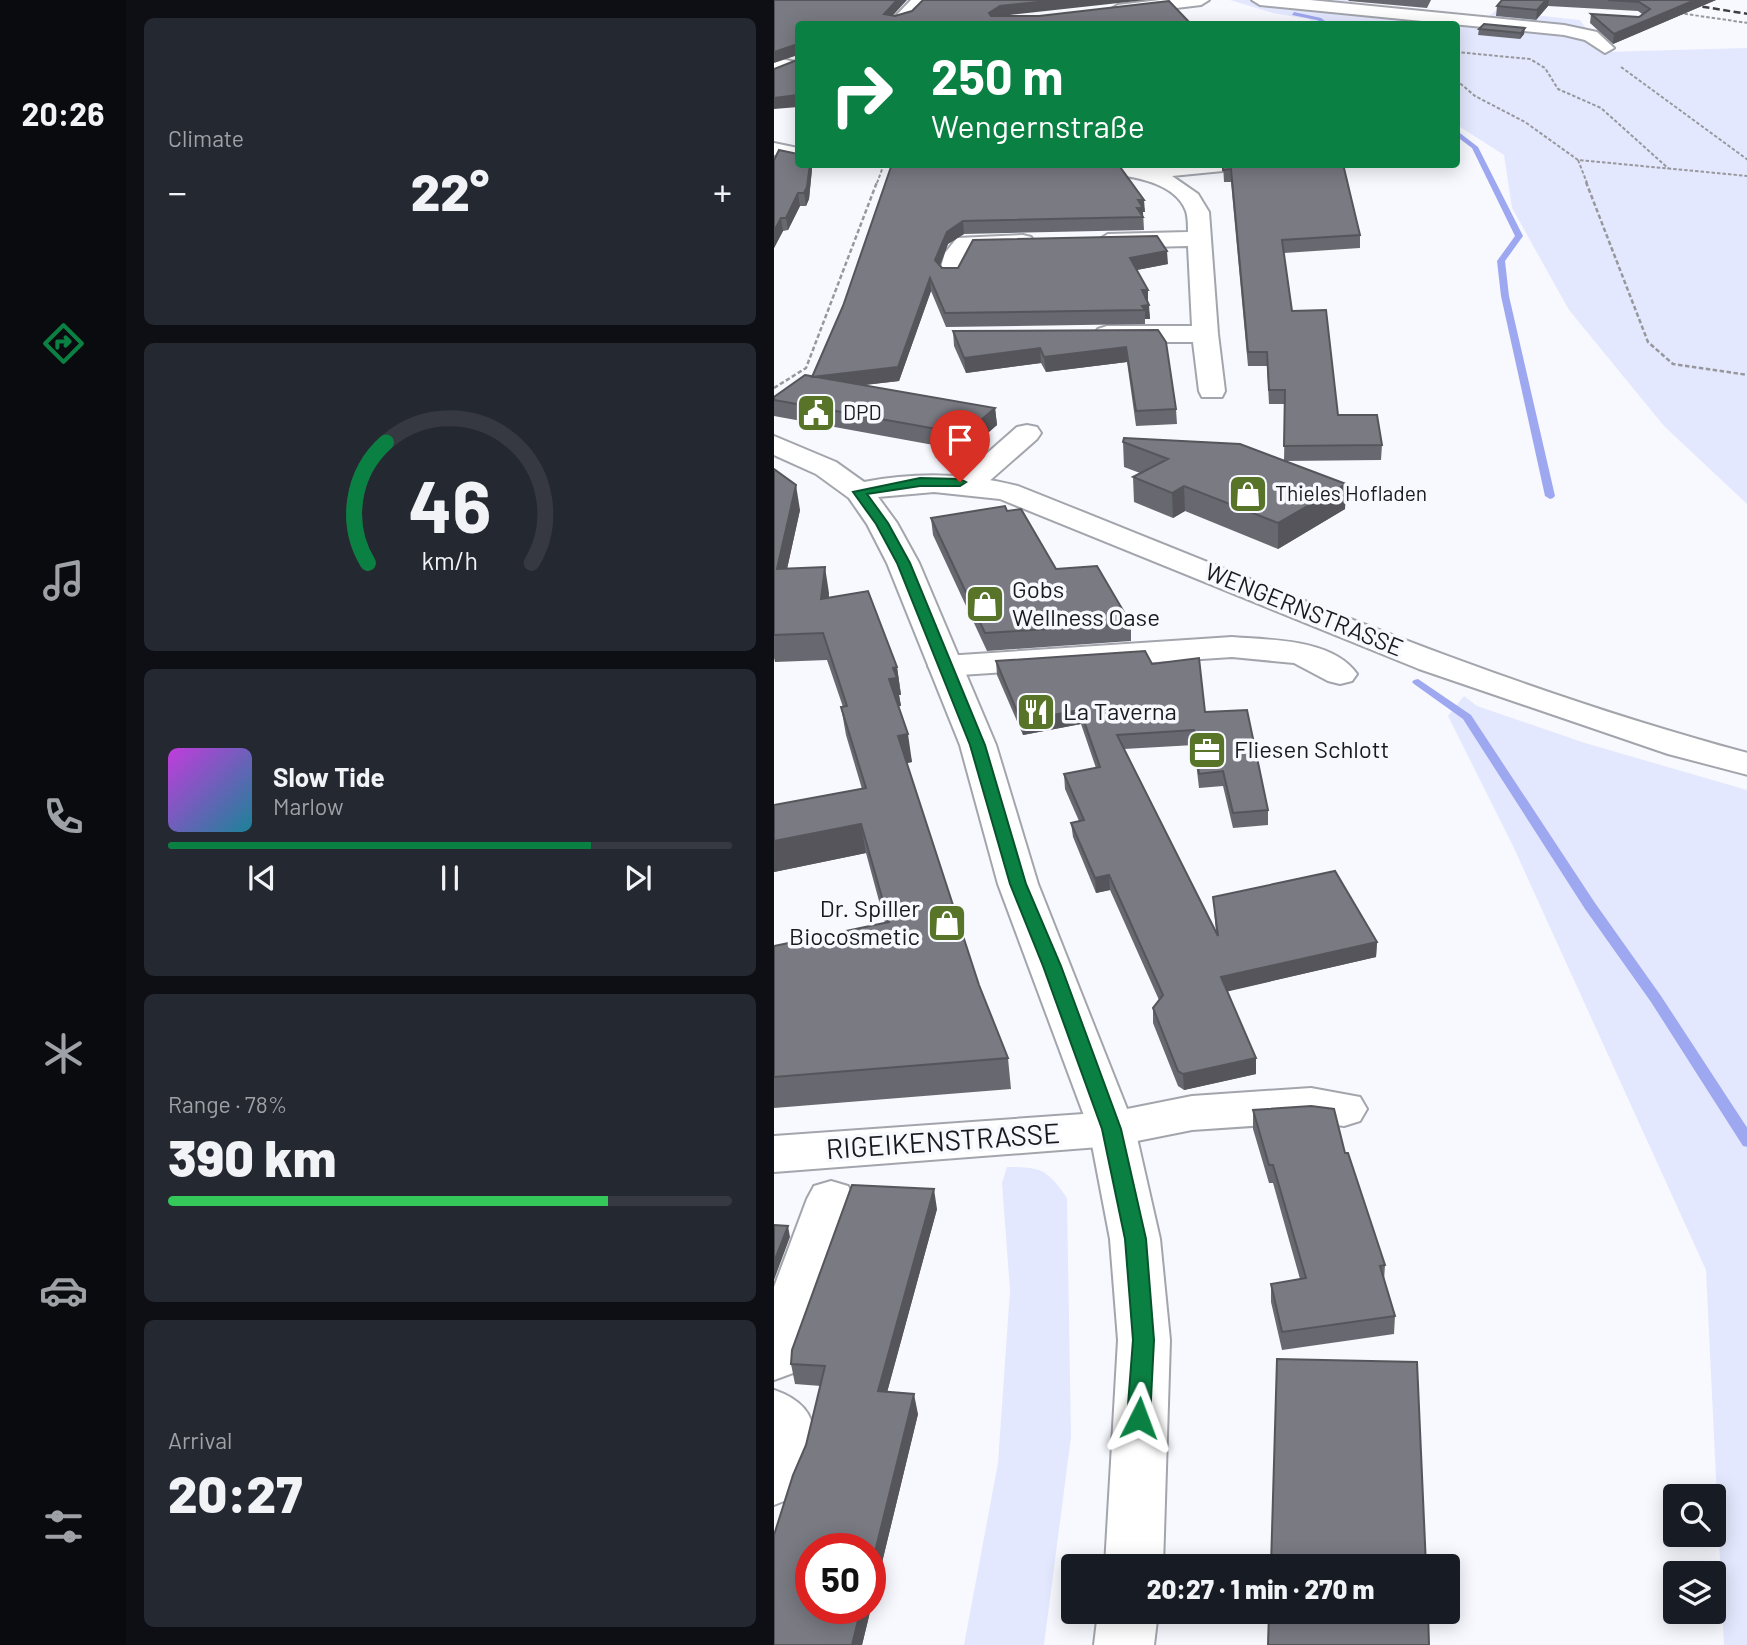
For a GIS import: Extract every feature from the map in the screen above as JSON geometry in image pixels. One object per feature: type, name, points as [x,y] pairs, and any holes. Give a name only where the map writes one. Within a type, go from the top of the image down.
[{"type":"street","points":[[1094,13],[1201,0]]},
{"type":"street","points":[[1260,0],[1564,30],[1591,36],[1605,48]]},
{"type":"street","points":[[900,21],[923,1]]},
{"type":"street","points":[[1528,9],[1573,14]]},
{"type":"street","points":[[1106,168],[1138,173],[1170,183],[1194,203],[1212,391]]},
{"type":"street","points":[[1138,173],[1191,168]]},
{"type":"street","points":[[1089,241],[1199,239]]},
{"type":"street","points":[[951,274],[957,253],[965,243],[1048,242]]},
{"type":"street","points":[[1080,334],[1205,334]]},
{"type":"street","points":[[969,484],[1027,433]]},
{"type":"street","points":[[774,445],[826,468],[859,492],[882,523],[903,563],[978,745],[1018,884],[1052,966],[1112,1129],[1136,1239],[1144,1340],[1135,1554]]},
{"type":"street","name":"WENGERNSTRASSE","points":[[859,492],[920,482],[969,484],[1031,500],[1431,662],[1623,727],[1747,762]]},
{"type":"street","points":[[945,666],[1232,646],[1302,653],[1340,674]]},
{"type":"street","name":"RIGEIKENSTRASSE","points":[[774,1154],[1112,1129],[1192,1113],[1311,1105],[1344,1109]]},
{"type":"street","name":"RIGEIKENSTRASSE","points":[[774,1358],[831,1199]]},
{"type":"street","points":[[774,1413],[786,1423],[787,1440],[774,1480]]},
{"type":"street","points":[[1124,1645],[1127,1624]]},
{"type":"path","points":[[1676,13],[1748,23]]},
{"type":"path","points":[[1605,48],[1620,66],[1748,160]]},
{"type":"path","points":[[1460,52],[1530,59],[1545,68],[1558,89],[1601,108],[1670,169]]},
{"type":"path","points":[[1460,83],[1475,96],[1525,122],[1578,160],[1748,176]]},
{"type":"path","points":[[1578,160],[1648,342],[1673,364],[1748,374]]},
{"type":"path","points":[[774,388],[806,368],[882,168]]},
{"type":"shaded area","points":[[1230,0],[1352,0],[1349,4],[1487,18],[1495,11],[1580,20],[1603,52],[1747,48],[1747,504],[1664,426],[1569,310],[1512,208],[1504,155],[1460,127],[1460,21],[1311,21]]},
{"type":"shaded area","points":[[1464,696],[1477,706],[1585,743],[1747,790],[1747,1645],[1724,1645],[1726,1561],[1720,1561],[1719,1547],[1726,1547],[1726,1484],[1716,1484],[1706,1270],[1513,846],[1448,716]]},
{"type":"shaded area","points":[[1007,1167],[1036,1169],[1048,1175],[1067,1198],[1071,1437],[1044,1645],[964,1645],[998,1463],[1010,1290],[1002,1183]]},
{"type":"building","points":[[774,0],[897,0],[884,14],[895,16],[912,11],[923,0],[1057,0],[1000,6],[989,13],[991,16],[1039,16],[1169,1],[1188,21],[795,21],[795,45],[774,52]]},
{"type":"building","points":[[1502,0],[1546,0],[1537,10],[1497,6]]},
{"type":"building","points":[[1608,0],[1695,0],[1614,34],[1591,14],[1639,17],[1650,9],[1639,2]]},
{"type":"building","points":[[1484,24],[1525,28],[1521,33],[1479,29]]},
{"type":"building","points":[[795,61],[795,95],[774,98],[774,69]]},
{"type":"building","points":[[779,150],[795,153],[795,168],[809,168],[804,193],[798,193],[786,218],[781,218],[774,231],[774,160]]},
{"type":"building","points":[[891,168],[1121,168],[1144,200],[1138,200],[1143,208],[1137,208],[1143,217],[963,221],[947,232],[935,260],[942,268],[958,268],[973,240],[1157,236],[1167,251],[1130,258],[1148,290],[1142,290],[1149,305],[1142,306],[1145,310],[945,313],[930,278],[898,367],[812,377],[843,306]]},
{"type":"building","points":[[1223,168],[1344,168],[1360,235],[1282,240],[1292,311],[1326,310],[1338,415],[1377,415],[1382,445],[1284,446],[1285,390],[1269,390],[1267,352],[1248,352],[1231,169]]},
{"type":"building","points":[[1158,330],[1166,342],[1176,409],[1136,411],[1126,347],[1044,357],[1040,348],[964,358],[953,331]]},
{"type":"building","points":[[805,375],[995,408],[966,433],[959,433],[774,400],[774,397]]},
{"type":"building","points":[[1124,438],[1240,444],[1346,484],[1278,523],[1184,486],[1172,493],[1133,477],[1168,459],[1123,442]]},
{"type":"building","points":[[774,469],[796,485],[777,569],[825,567],[821,599],[868,591],[897,667],[893,668],[897,678],[889,679],[908,734],[898,736],[979,985],[1008,1058],[774,1077],[774,946],[889,922],[861,824],[774,841],[774,805],[866,788],[841,707],[847,706],[823,633],[774,635]]},
{"type":"building","points":[[1005,506],[1007,511],[1021,509],[1056,569],[1097,566],[1131,624],[985,633],[931,518]]},
{"type":"building","points":[[1145,651],[1152,664],[1199,658],[1205,712],[1247,710],[1268,810],[1233,813],[1223,771],[1199,774],[1194,730],[1117,735],[1218,936],[1213,897],[1335,871],[1377,942],[1221,977],[1256,1058],[1183,1074],[1178,1071],[1153,1008],[1163,995],[1109,875],[1095,878],[1071,823],[1084,820],[1064,774],[1100,767],[1080,710],[1021,721],[996,661]]},
{"type":"building","points":[[1311,1106],[1334,1109],[1345,1153],[1348,1153],[1385,1265],[1380,1266],[1395,1316],[1282,1332],[1271,1284],[1306,1278],[1273,1165],[1269,1165],[1253,1110]]},
{"type":"building","points":[[852,1185],[934,1189],[878,1391],[914,1394],[880,1533],[795,1533],[795,1624],[857,1624],[852,1645],[774,1645],[774,1535],[793,1475],[806,1445],[825,1366],[791,1364],[792,1350]]},
{"type":"building","points":[[774,1225],[788,1226],[774,1262]]},
{"type":"building","points":[[1277,1359],[1417,1362],[1425,1554],[1271,1554]]},
{"type":"building","points":[[1269,1624],[1428,1624],[1429,1645],[1268,1645]]},
{"type":"waterway","points":[[1294,14],[1322,21]]},
{"type":"waterway","points":[[1460,135],[1475,147],[1519,236],[1501,261],[1505,296],[1550,496]]},
{"type":"waterway","points":[[1418,682],[1467,717],[1590,906],[1656,999],[1748,1142]]},
{"type":"railway","points":[[1661,0],[1748,14]]},
{"type":"place","name":"DPD","points":[[816,413]]},
{"type":"place","name":"Thieles Hofladen","points":[[1248,494]]},
{"type":"place","name":"Gobs Wellness Oase","points":[[985,604]]},
{"type":"place","name":"La Taverna","points":[[1036,712]]},
{"type":"place","name":"Fliesen Schlott","points":[[1207,750]]},
{"type":"place","name":"Dr. Spiller Biocosmetic","points":[[947,923]]},
{"type":"route","points":[[960,482],[920,482],[859,492],[882,523],[903,563],[978,745],[1018,884],[1052,966],[1112,1129],[1136,1239],[1144,1340],[1139,1418]]}]
